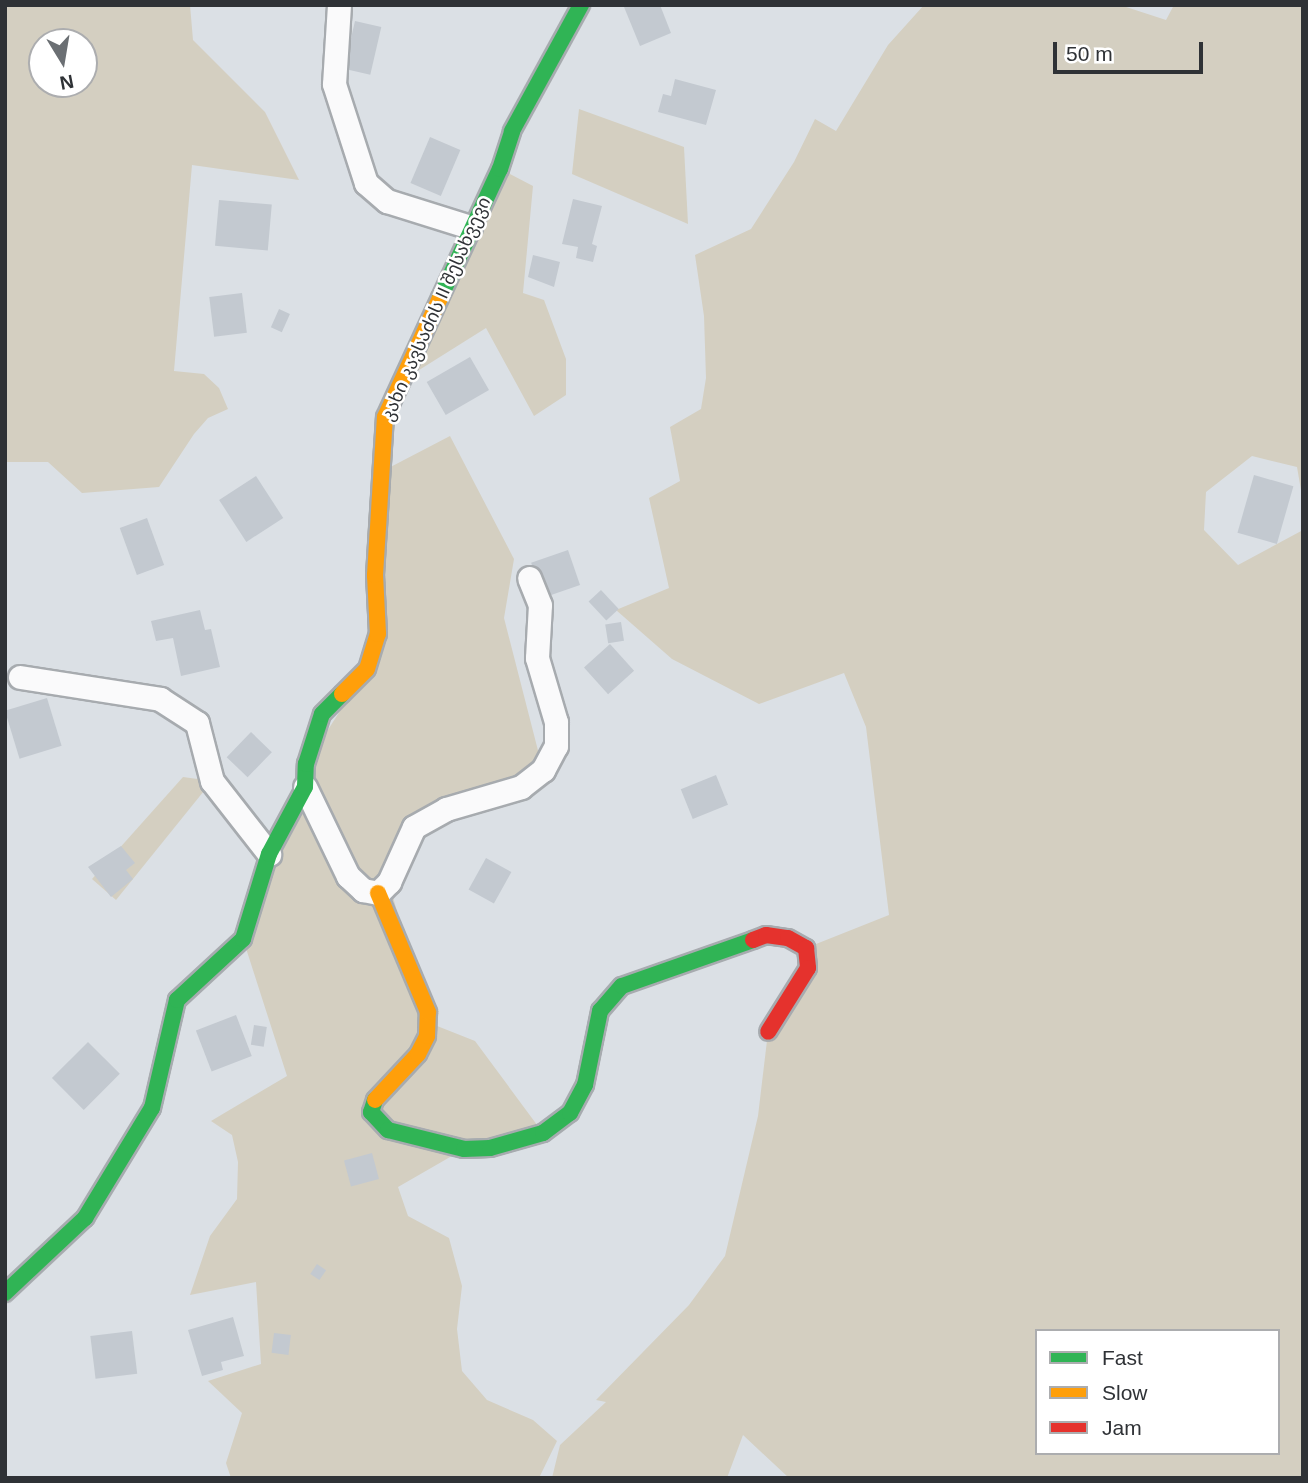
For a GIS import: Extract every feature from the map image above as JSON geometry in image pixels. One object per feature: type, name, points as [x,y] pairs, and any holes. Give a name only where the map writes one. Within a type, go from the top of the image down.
[{"type":"street","points":[[339,5],[334,84],[366,183],[387,201],[470,228]]},
{"type":"street","name":"კახი კავსაძის II შესახვევი","points":[[5,1293],[85,1218],[152,1108],[177,1000],[243,939],[269,854],[305,787],[306,764],[322,714],[367,669],[378,634],[375,575],[385,417],[470,228],[500,169],[512,131],[581,5]]},
{"type":"street","points":[[378,893],[389,882],[414,827],[446,809],[521,787],[543,770],[556,746],[556,722],[537,659],[540,605],[529,578]]},
{"type":"street","points":[[20,677],[160,699],[197,723],[212,781],[269,854]]},
{"type":"street","points":[[305,787],[348,876],[363,890],[378,893]]},
{"type":"street","points":[[378,893],[428,1012],[427,1036],[418,1054],[377,1095],[372,1112],[388,1130],[464,1149],[490,1148],[543,1133],[570,1112],[585,1085],[600,1011],[622,986],[766,935],[788,938],[806,948],[808,968],[768,1032]]},
{"type":"shaded area","points":[[5,5],[190,5],[193,40],[265,112],[299,180],[192,165],[174,371],[204,374],[219,388],[228,409],[208,418],[194,434],[159,487],[82,493],[48,462],[5,462]]},
{"type":"shaded area","points":[[924,5],[1120,5],[1166,20],[1174,5],[1303,5],[1303,502],[1297,467],[1252,456],[1206,492],[1204,530],[1238,565],[1303,530],[1303,1478],[789,1478],[743,1435],[727,1478],[552,1478],[560,1445],[606,1402],[596,1400],[689,1305],[725,1256],[758,1116],[768,1032],[806,948],[889,915],[866,727],[844,673],[759,704],[672,659],[616,610],[669,588],[649,498],[680,481],[670,427],[701,409],[706,378],[704,316],[695,255],[751,229],[794,162],[815,119],[836,131],[888,45]]},
{"type":"shaded area","points":[[579,109],[684,147],[688,224],[572,174]]},
{"type":"shaded area","points":[[500,169],[533,186],[523,293],[544,300],[566,359],[566,395],[534,416],[486,328],[400,382]]},
{"type":"shaded area","points":[[450,436],[514,559],[504,618],[543,770],[414,827],[389,882],[427,1022],[475,1041],[543,1133],[464,1149],[398,1187],[408,1216],[449,1238],[462,1286],[457,1329],[462,1371],[487,1400],[533,1420],[557,1441],[539,1478],[231,1478],[226,1463],[242,1413],[208,1381],[261,1364],[256,1282],[190,1295],[210,1236],[237,1199],[238,1162],[232,1135],[211,1121],[287,1076],[243,939],[306,764],[367,669],[379,473]]},
{"type":"shaded area","points":[[183,777],[212,781],[116,900],[92,879]]},
{"type":"building","points":[[660,5],[671,33],[640,46],[624,7]]},
{"type":"building","points":[[355,21],[381,27],[370,75],[344,69]]},
{"type":"building","points":[[675,79],[716,90],[706,125],[658,112],[663,94],[671,96]]},
{"type":"building","points":[[430,137],[460,150],[441,196],[410,183]]},
{"type":"building","points":[[573,199],[602,206],[592,244],[597,246],[593,262],[576,258],[578,247],[562,244]]},
{"type":"building","points":[[219,200],[272,205],[268,250],[215,246]]},
{"type":"building","points":[[533,255],[560,262],[554,287],[528,277]]},
{"type":"building","points":[[242,293],[247,333],[214,337],[209,297]]},
{"type":"building","points":[[279,309],[290,314],[282,332],[271,327]]},
{"type":"building","points":[[470,357],[489,390],[446,415],[427,382]]},
{"type":"building","points":[[1254,475],[1293,486],[1277,544],[1237,533]]},
{"type":"building","points":[[256,476],[283,518],[246,542],[219,500]]},
{"type":"building","points":[[147,518],[164,565],[137,575],[120,528]]},
{"type":"building","points":[[568,550],[580,585],[543,598],[531,563]]},
{"type":"building","points":[[601,590],[619,609],[606,621],[589,602]]},
{"type":"building","points":[[200,610],[205,630],[211,629],[220,667],[181,676],[173,638],[156,641],[151,621]]},
{"type":"building","points":[[621,622],[624,641],[608,643],[605,625]]},
{"type":"building","points":[[610,644],[634,671],[608,694],[584,667]]},
{"type":"building","points":[[47,698],[62,746],[20,759],[5,711]]},
{"type":"building","points":[[251,732],[272,752],[248,777],[227,757]]},
{"type":"building","points":[[716,775],[728,805],[693,819],[681,789]]},
{"type":"building","points":[[121,846],[135,863],[126,870],[133,879],[111,897],[88,867]]},
{"type":"building","points":[[486,858],[511,872],[494,904],[469,889]]},
{"type":"building","points":[[236,1015],[252,1056],[212,1071],[196,1030]]},
{"type":"building","points":[[254,1025],[267,1027],[264,1047],[251,1045]]},
{"type":"building","points":[[88,1042],[120,1074],[84,1110],[52,1078]]},
{"type":"building","points":[[372,1153],[379,1179],[351,1187],[344,1161]]},
{"type":"building","points":[[317,1264],[326,1270],[319,1280],[310,1274]]},
{"type":"building","points":[[233,1317],[244,1356],[221,1362],[223,1370],[202,1376],[188,1330]]},
{"type":"building","points":[[132,1331],[137,1374],[96,1379],[90,1336]]},
{"type":"building","points":[[274,1333],[291,1335],[288,1355],[272,1353]]},
{"type":"traffic: fast","points":[[440,298],[500,169],[512,131],[581,5]]},
{"type":"traffic: fast","points":[[5,1293],[85,1218],[152,1108],[177,1000],[243,939],[269,854],[305,787],[306,764],[322,714],[342,694]]},
{"type":"traffic: fast","points":[[375,1100],[371,1112],[388,1130],[464,1149],[490,1148],[543,1133],[570,1113],[585,1085],[600,1011],[622,986],[753,940]]},
{"type":"traffic: slow","points":[[342,694],[367,669],[378,634],[375,575],[385,417],[440,298]]},
{"type":"traffic: slow","points":[[375,1100],[418,1054],[427,1036],[428,1012],[378,893]]},
{"type":"traffic: jam","points":[[753,940],[766,935],[788,938],[806,948],[808,968],[768,1032]]}]
